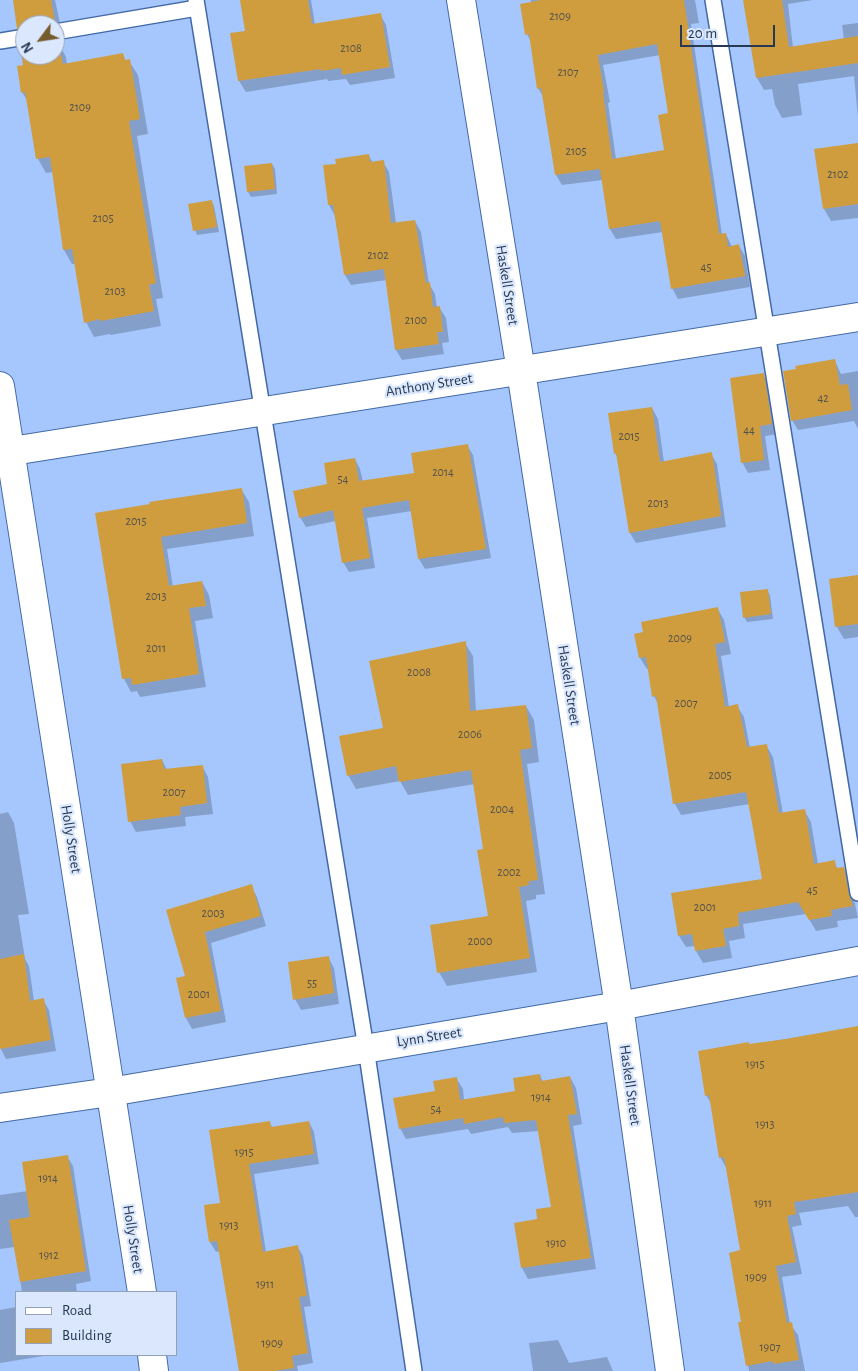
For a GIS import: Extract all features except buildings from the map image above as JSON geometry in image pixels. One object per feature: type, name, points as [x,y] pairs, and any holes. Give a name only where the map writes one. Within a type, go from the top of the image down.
[{"type":"street","name":"Haskell Street","points":[[461,0],[521,371],[619,1006],[670,1371]]},
{"type":"street","name":"Anthony Street","points":[[5,452],[858,317]]},
{"type":"street","name":"Holly Street","points":[[0,386],[5,452],[142,1291]]},
{"type":"street","name":"Lynn Street","points":[[0,1108],[110,1092],[619,1006],[858,961]]},
{"type":"street","points":[[152,1356],[154,1371]]},
{"type":"lane","points":[[713,0],[858,892]]},
{"type":"lane","points":[[65,30],[196,4],[366,1048],[414,1371]]},
{"type":"lane","points":[[0,41],[15,39]]}]
